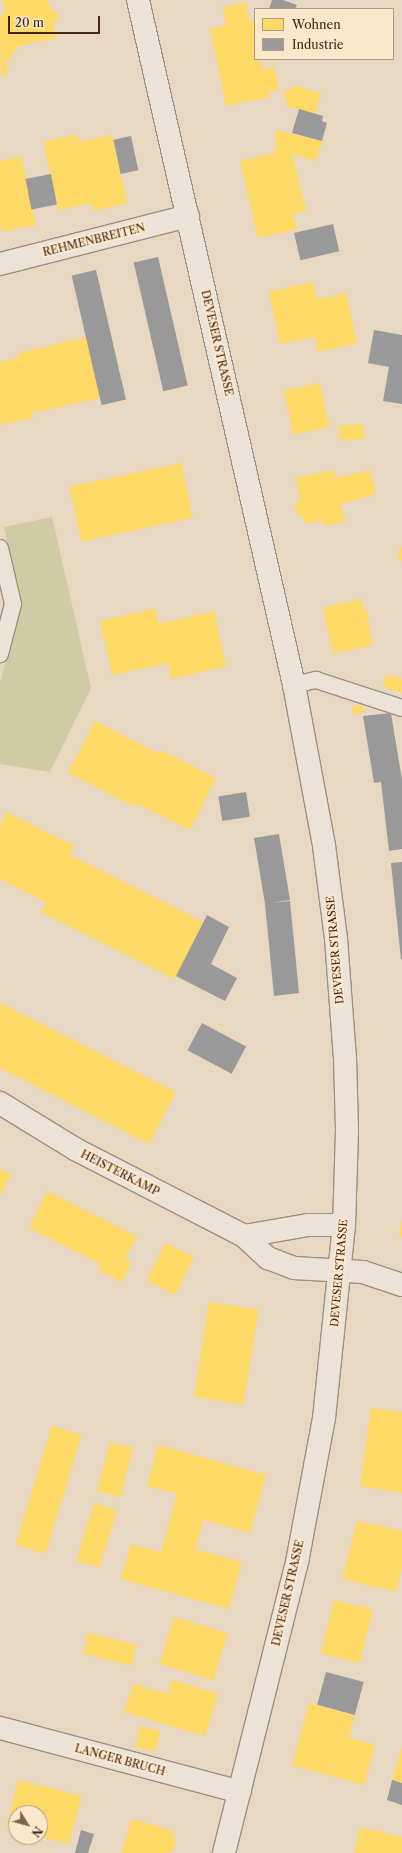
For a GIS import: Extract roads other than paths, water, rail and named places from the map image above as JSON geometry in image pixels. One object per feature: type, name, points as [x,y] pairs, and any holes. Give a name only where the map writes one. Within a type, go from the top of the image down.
[{"type":"street","name":"DEVESER STRASSE","points":[[138,0],[294,685],[324,846],[336,939],[347,1124],[341,1271],[324,1418],[297,1562],[224,1853]]},
{"type":"street","name":"REHMENBREITEN","points":[[0,264],[188,216]]},
{"type":"street","name":"HEISTERKAMP","points":[[0,1103],[75,1150],[244,1236],[268,1258],[294,1268],[363,1272],[402,1285]]},
{"type":"street","points":[[244,1236],[308,1225],[344,1225]]},
{"type":"street","name":"LANGER BRUCH","points":[[0,1728],[240,1792]]},
{"type":"lane","points":[[0,548],[13,604],[0,654]]},
{"type":"lane","points":[[294,685],[316,680],[402,708]]}]
